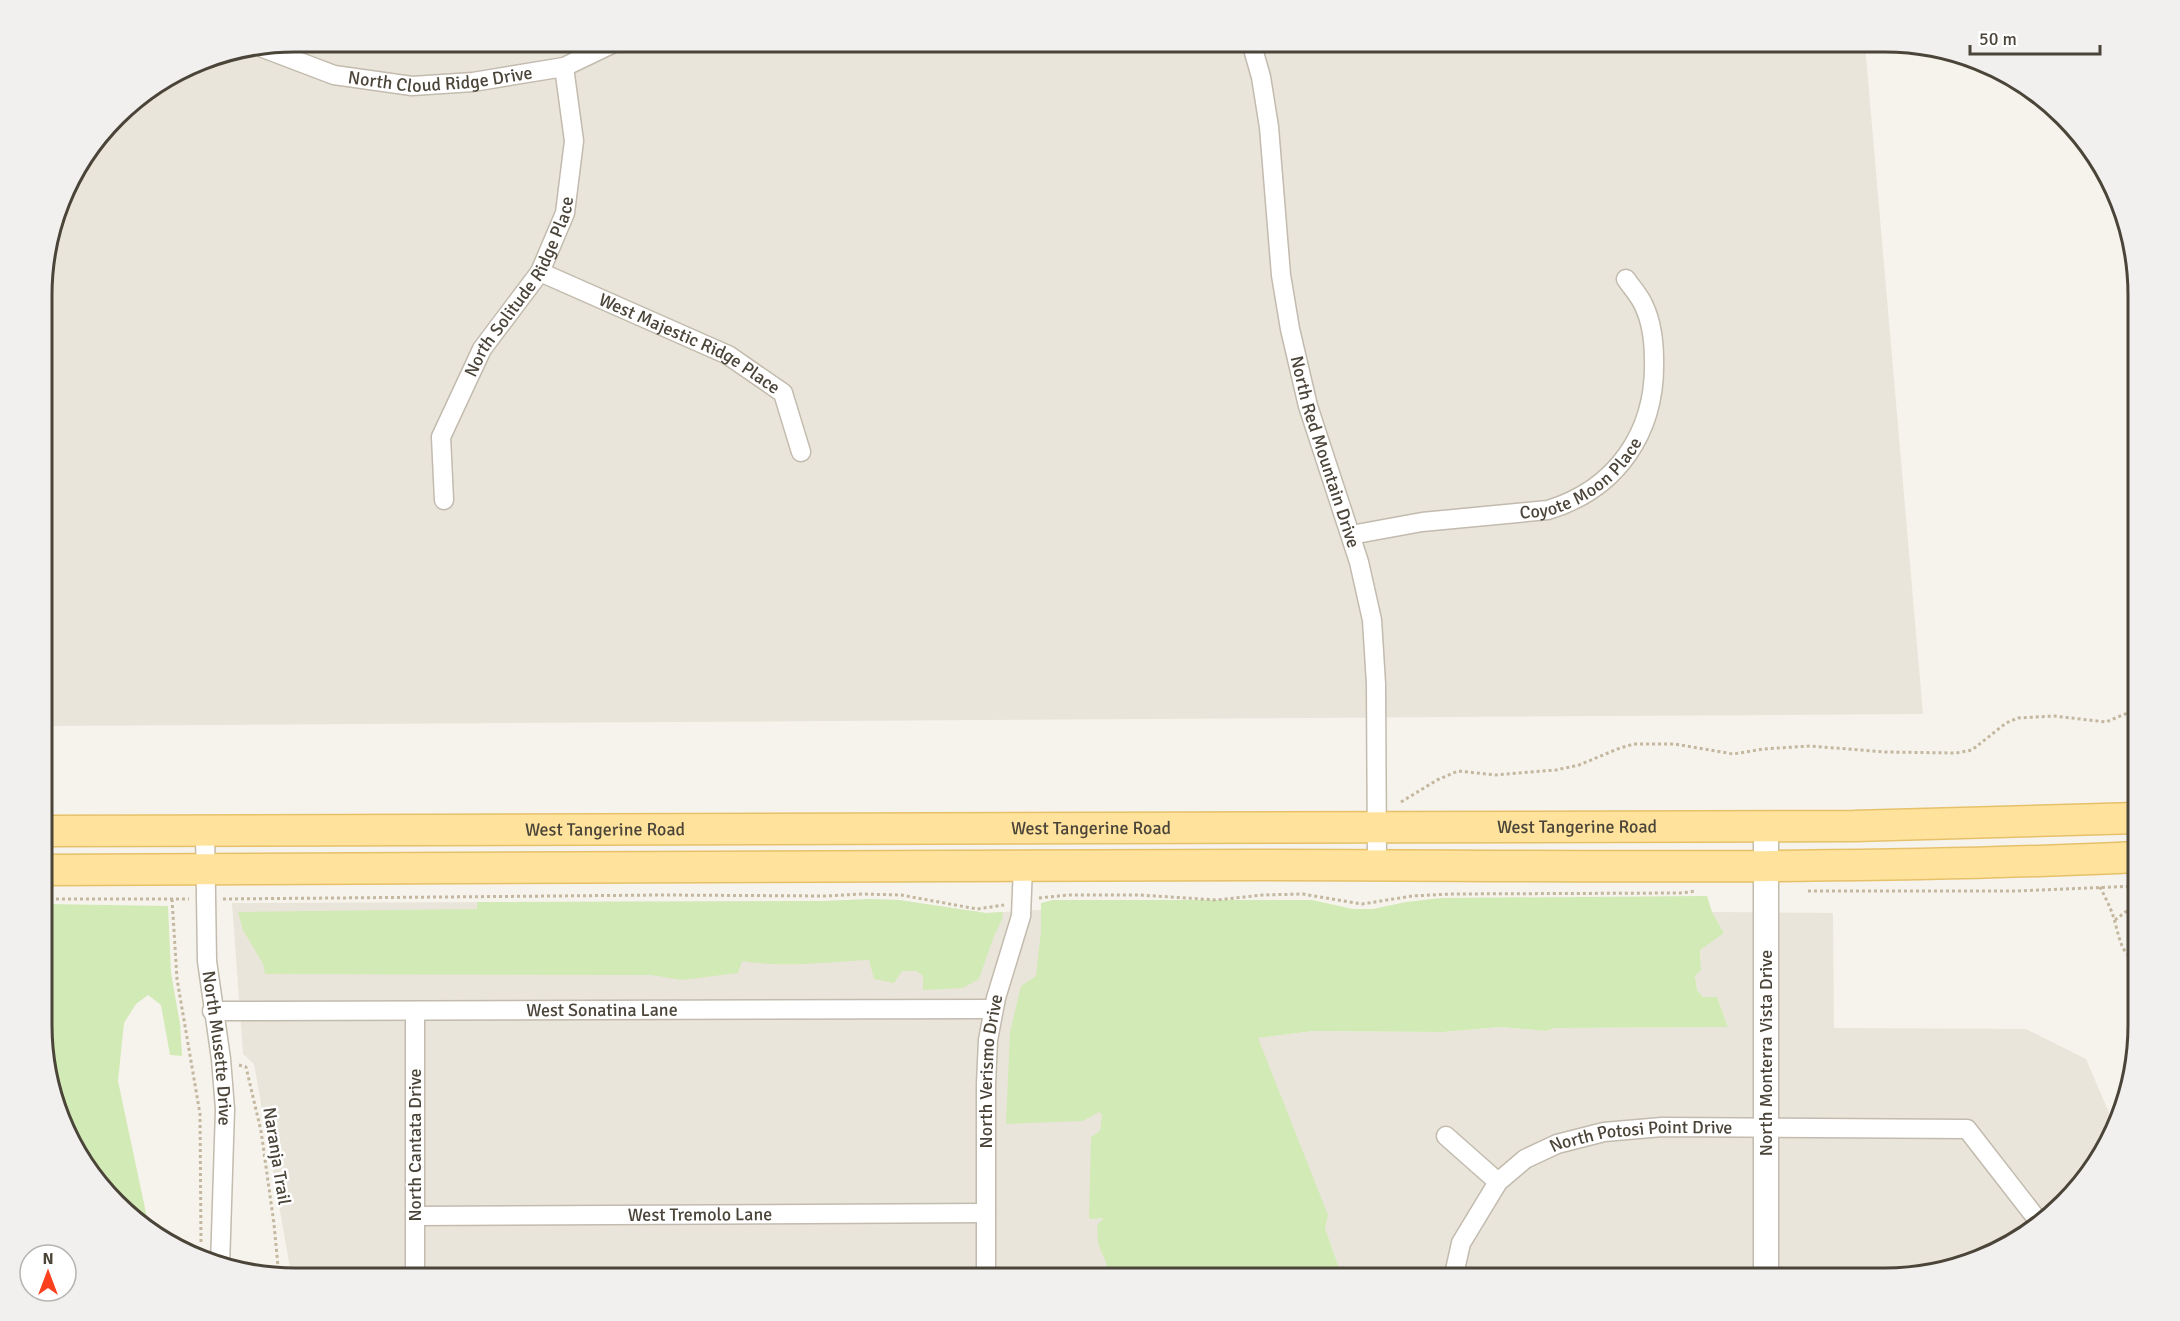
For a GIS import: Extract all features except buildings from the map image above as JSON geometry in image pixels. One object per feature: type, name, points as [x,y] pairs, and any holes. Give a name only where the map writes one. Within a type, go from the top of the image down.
[{"type":"main road","name":"West Tangerine Road","points":[[52,831],[1378,819],[1766,827],[1939,825],[2127,818]]},
{"type":"main road","points":[[52,870],[1377,865],[1767,877],[1990,863],[2127,857]]},
{"type":"street","name":"North Cloud Ridge Drive","points":[[277,53],[334,75],[412,86],[473,82],[564,67],[595,52]]},
{"type":"street","name":"North Red Mountain Drive","points":[[1254,52],[1261,77],[1269,127],[1281,275],[1290,329],[1308,406],[1351,535],[1365,585],[1374,637],[1377,865]]},
{"type":"street","name":"North Solitude Ridge Place","points":[[444,500],[441,437],[482,349],[540,272],[565,213],[574,141],[564,67]]},
{"type":"street","name":"West Majestic Ridge Place","points":[[540,272],[728,355],[783,393],[801,452]]},
{"type":"street","name":"Coyote Moon Place","points":[[1351,535],[1422,522],[1548,510],[1564,505],[1606,479],[1625,459],[1641,433],[1650,407],[1655,378],[1651,325],[1644,305],[1626,279]]},
{"type":"street","name":"North Monterra Vista Drive","points":[[1766,827],[1766,1268]]},
{"type":"street","name":"North Musette Drive","points":[[205,830],[205,940],[212,1011],[221,1059],[225,1109],[220,1257]]},
{"type":"street","name":"North Verismo Drive","points":[[986,1268],[988,1040],[993,1009],[1021,916],[1023,866]]},
{"type":"street","name":"West Sonatina Lane","points":[[212,1011],[993,1009]]},
{"type":"street","name":"North Cantata Drive","points":[[415,1011],[415,1268]]},
{"type":"street","name":"North Potosi Point Drive","points":[[1455,1268],[1461,1243],[1498,1182],[1525,1159],[1557,1144],[1604,1132],[1662,1127],[1966,1130],[2034,1216]]},
{"type":"street","points":[[1446,1136],[1498,1182]]},
{"type":"street","name":"West Tremolo Lane","points":[[415,1216],[986,1213]]},
{"type":"path","points":[[1378,819],[1437,780],[1458,771],[1496,775],[1557,770],[1579,765],[1634,744],[1675,744],[1733,754],[1763,749],[1810,746],[1885,752],[1956,753],[1972,750],[2001,726],[2018,718],[2054,716],[2106,722],[2127,713]]},
{"type":"path","points":[[1767,877],[1815,891],[1971,892],[2127,886]]},
{"type":"path","points":[[2100,887],[2127,953]]},
{"type":"path","points":[[1037,898],[1068,895],[1140,895],[1217,900],[1262,895],[1303,894],[1362,904],[1412,896],[1451,894],[1703,891]]},
{"type":"path","points":[[52,899],[862,894],[901,895],[977,909],[1006,905]]},
{"type":"path","points":[[172,899],[177,979],[200,1114],[201,1248]]},
{"type":"path","points":[[2115,920],[2127,911]]},
{"type":"path","name":"Naranja Trail","points":[[221,1059],[246,1067],[261,1131],[278,1268]]},
{"type":"shaded area","points":[[1866,52],[1923,714],[52,726],[52,296],[57,248],[65,218],[85,174],[113,135],[135,113],[161,93],[203,71],[248,57],[280,53]]},
{"type":"shaded area","points":[[899,900],[986,913],[1217,900],[1226,1268],[290,1268],[254,1064],[243,1054],[232,903]]},
{"type":"shaded area","points":[[1712,912],[1833,913],[1834,1028],[2026,1029],[2086,1059],[2110,1115],[2095,1147],[2067,1186],[2045,1208],[2019,1228],[1977,1250],[1932,1264],[1900,1268],[1339,1268],[1325,1228],[1327,1215],[1257,1038],[1313,1031],[1443,1032],[1500,1027],[1546,1031],[1555,1028],[1728,1027],[1717,997],[1703,997],[1697,990],[1695,976],[1701,970],[1700,949],[1724,933]]},
{"type":"green space","points":[[1707,896],[1712,912],[1724,933],[1700,950],[1701,970],[1695,976],[1697,990],[1703,997],[1717,997],[1728,1027],[1555,1028],[1546,1031],[1500,1027],[1443,1032],[1313,1031],[1258,1038],[1328,1215],[1325,1228],[1339,1268],[1107,1268],[1098,1243],[1097,1225],[1104,1218],[1089,1219],[1091,1137],[1100,1131],[1102,1115],[1099,1112],[1083,1121],[1006,1124],[1010,1032],[1021,986],[1036,976],[1041,931],[1041,903],[1053,900],[1312,900],[1353,909],[1373,909],[1441,898]]},
{"type":"green space","points":[[899,900],[986,913],[1003,912],[979,979],[963,988],[923,990],[923,976],[916,971],[902,971],[894,983],[874,979],[869,960],[789,964],[742,961],[738,973],[682,980],[651,975],[265,974],[263,964],[243,930],[238,912],[477,909],[477,902]]},
{"type":"green space","points":[[52,904],[168,906],[171,973],[180,1024],[182,1056],[170,1055],[161,1005],[148,995],[136,1004],[124,1023],[118,1081],[147,1217],[113,1186],[93,1160],[65,1103],[57,1073],[53,1041]]}]
